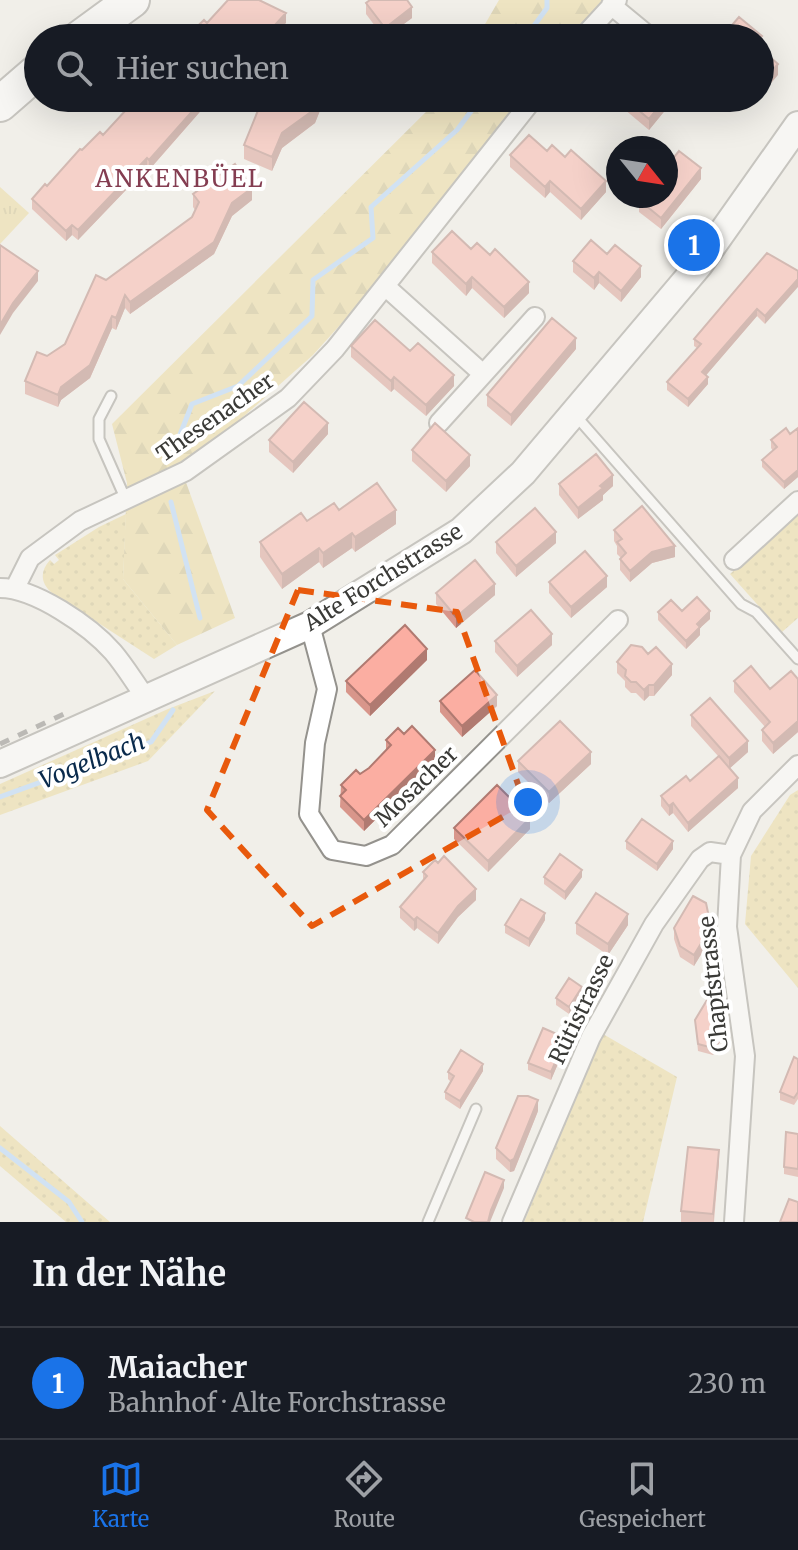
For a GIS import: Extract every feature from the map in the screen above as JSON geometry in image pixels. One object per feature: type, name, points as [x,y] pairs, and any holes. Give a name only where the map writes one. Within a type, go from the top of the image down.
[{"type":"highway","points":[[79,24],[111,0]]},
{"type":"highway","points":[[99,24],[132,0]]},
{"type":"highway","points":[[0,89],[24,69]]},
{"type":"highway","points":[[0,104],[24,83]]},
{"type":"street","points":[[595,24],[614,3],[636,24]]},
{"type":"street","name":"Thesenacher","points":[[7,588],[30,558],[80,521],[186,471],[288,398],[335,349],[523,112]]},
{"type":"street","name":"Alte Forchstrasse","points":[[0,764],[310,625],[461,531],[523,473],[699,265],[797,128]]},
{"type":"street","points":[[385,286],[483,374]]},
{"type":"street","points":[[439,423],[535,317]]},
{"type":"street","points":[[734,560],[798,501]]},
{"type":"street","points":[[7,588],[67,614],[112,650],[146,698]]},
{"type":"street","name":"Mosacher","points":[[310,625],[327,689],[315,743],[309,814],[332,850],[366,856],[392,845],[618,620]]},
{"type":"street","name":"Chapfstrasse","points":[[734,1222],[745,1056],[727,927],[731,855],[752,811],[798,765]]},
{"type":"street","name":"Rütistrasse","points":[[512,1222],[591,1037],[631,961],[700,859],[710,852],[731,855]]},
{"type":"lane","points":[[111,396],[99,419],[99,439],[126,500]]},
{"type":"lane","points":[[573,413],[741,604],[756,612],[798,659]]},
{"type":"lane","points":[[428,1222],[476,1109]]},
{"type":"highlighted area","points":[[298,590],[457,612],[525,804],[312,926],[207,810]]},
{"type":"green space","points":[[499,0],[602,0],[583,24],[485,24]]},
{"type":"green space","points":[[426,112],[513,112],[378,283],[313,355],[226,432],[179,463],[235,618],[177,645],[123,579],[127,483],[112,424]]},
{"type":"green space","points":[[0,187],[29,213],[0,244]]},
{"type":"green space","points":[[798,513],[798,618],[782,632],[730,574]]},
{"type":"green space","points":[[126,514],[123,579],[177,645],[154,659],[52,593],[43,581],[43,573],[50,560],[54,564],[59,560],[55,555]]},
{"type":"green space","points":[[215,691],[148,761],[0,815],[0,784]]},
{"type":"green space","points":[[798,790],[798,988],[745,924],[751,856],[790,795]]},
{"type":"green space","points":[[603,1034],[677,1077],[643,1222],[524,1222]]},
{"type":"green space","points":[[0,1126],[110,1222],[66,1222],[0,1166]]},
{"type":"building","points":[[228,0],[259,0],[286,13],[276,24],[200,24],[204,20],[207,23]]},
{"type":"building","points":[[370,0],[407,0],[412,7],[390,24],[382,24],[366,3]]},
{"type":"building","points":[[739,17],[747,24],[733,24]]},
{"type":"building","points":[[124,112],[192,112],[149,160],[147,158],[78,230],[72,225],[66,231],[32,199],[80,149],[100,132],[103,135]]},
{"type":"building","points":[[257,112],[311,112],[282,133],[272,157],[244,145]]},
{"type":"building","points":[[641,112],[655,112],[649,119]]},
{"type":"building","points":[[529,135],[547,151],[552,145],[565,157],[571,150],[606,181],[581,209],[550,181],[545,187],[510,155]]},
{"type":"building","points":[[678,152],[701,168],[678,197]]},
{"type":"building","points":[[235,164],[252,188],[232,203],[214,242],[130,302],[125,295],[90,365],[61,387],[58,395],[25,381],[37,352],[47,356],[65,344],[96,275],[106,280],[192,217],[199,202],[193,194]]},
{"type":"building","points":[[649,208],[669,208],[661,218]]},
{"type":"building","points":[[452,231],[471,249],[477,243],[490,255],[495,249],[529,282],[504,307],[472,277],[466,284],[432,252]]},
{"type":"building","points":[[591,240],[607,254],[615,245],[641,266],[621,291],[599,272],[594,278],[573,261]]},
{"type":"building","points":[[0,245],[38,271],[0,325]]},
{"type":"building","points":[[767,253],[798,271],[798,279],[765,316],[757,309],[702,372],[708,377],[688,399],[667,382],[701,344],[694,339]]},
{"type":"building","points":[[552,318],[576,338],[511,415],[487,395]]},
{"type":"building","points":[[375,320],[410,351],[418,343],[454,375],[426,405],[394,377],[391,381],[351,346]]},
{"type":"building","points":[[304,402],[328,423],[293,462],[269,440]]},
{"type":"building","points":[[435,423],[470,455],[446,481],[412,450]]},
{"type":"building","points":[[786,428],[790,434],[798,428],[798,470],[784,482],[762,460],[777,447],[771,440]]},
{"type":"building","points":[[596,454],[613,475],[600,486],[603,488],[578,508],[559,484]]},
{"type":"building","points":[[377,483],[396,510],[355,537],[352,533],[323,553],[319,548],[282,574],[260,542],[301,513],[307,521],[334,503],[339,510]]},
{"type":"building","points":[[642,506],[675,546],[652,552],[630,571],[620,559],[626,553],[617,542],[622,539],[614,530]]},
{"type":"building","points":[[535,508],[556,532],[516,566],[496,542]]},
{"type":"building","points":[[585,551],[607,576],[571,607],[549,582]]},
{"type":"building","points":[[475,560],[495,584],[456,617],[436,593]]},
{"type":"building","points":[[697,597],[710,611],[686,641],[658,612],[671,600],[682,611]]},
{"type":"building","points":[[531,610],[552,634],[517,666],[495,641]]},
{"type":"building","points":[[405,625],[427,649],[370,705],[346,681]]},
{"type":"building","points":[[631,645],[642,647],[648,654],[656,647],[672,664],[654,685],[644,690],[625,676],[626,670],[617,662]]},
{"type":"building","points":[[751,666],[770,689],[791,671],[798,679],[798,721],[773,743],[762,730],[770,722],[734,681]]},
{"type":"building","points":[[475,670],[497,695],[462,726],[440,701]]},
{"type":"building","points":[[710,698],[748,741],[729,758],[691,715]]},
{"type":"building","points":[[560,721],[591,752],[549,792],[518,761]]},
{"type":"building","points":[[412,726],[435,750],[364,820],[340,796],[346,790],[341,785],[356,770],[360,774],[369,768],[391,745],[386,740],[398,728],[404,734]]},
{"type":"building","points":[[719,756],[738,778],[688,823],[673,803],[669,806],[661,796],[686,776],[690,781]]},
{"type":"building","points":[[497,785],[530,818],[488,861],[454,828]]},
{"type":"building","points":[[642,819],[673,841],[657,864],[626,841]]},
{"type":"building","points":[[560,854],[582,870],[565,892],[544,877]]},
{"type":"building","points":[[444,856],[476,889],[458,906],[438,933],[417,917],[414,920],[400,907],[427,876],[423,872]]},
{"type":"building","points":[[596,893],[628,914],[608,944],[576,923]]},
{"type":"building","points":[[693,896],[706,903],[711,927],[694,955],[680,946],[674,928]]},
{"type":"building","points":[[521,899],[545,913],[529,939],[505,925]]},
{"type":"building","points":[[569,978],[582,987],[569,1007],[556,998]]},
{"type":"building","points":[[707,1000],[719,1004],[723,1029],[713,1048],[698,1044],[695,1020]]},
{"type":"building","points":[[543,1028],[566,1038],[551,1072],[528,1063]]},
{"type":"building","points":[[461,1050],[483,1064],[460,1101],[445,1092],[454,1076],[448,1072]]},
{"type":"building","points":[[794,1057],[798,1059],[798,1092],[794,1098],[780,1092]]},
{"type":"building","points":[[518,1096],[538,1100],[514,1159],[510,1161],[496,1148]]},
{"type":"building","points":[[786,1132],[798,1134],[798,1169],[784,1167]]},
{"type":"building","points":[[688,1147],[719,1150],[713,1214],[681,1211]]},
{"type":"building","points":[[485,1172],[504,1180],[488,1222],[474,1222],[466,1218]]},
{"type":"building","points":[[789,1199],[798,1202],[798,1222],[780,1222]]},
{"type":"waterway","name":"Vogelbach","points":[[535,24],[547,8],[547,0]]},
{"type":"waterway","name":"Vogelbach","points":[[172,455],[192,404],[238,386],[312,316],[313,280],[373,238],[371,207],[457,130],[470,112]]},
{"type":"waterway","name":"Vogelbach","points":[[171,502],[200,618]]},
{"type":"waterway","name":"Vogelbach","points":[[0,797],[151,742],[173,710]]},
{"type":"waterway","name":"Vogelbach","points":[[0,1148],[69,1202],[82,1222]]},
{"type":"railway","points":[[0,744],[66,713]]},
{"type":"place","name":"Maiacher","points":[[694,245]]},
{"type":"district","name":"ANKENBÜEL","points":[[180,179]]}]
